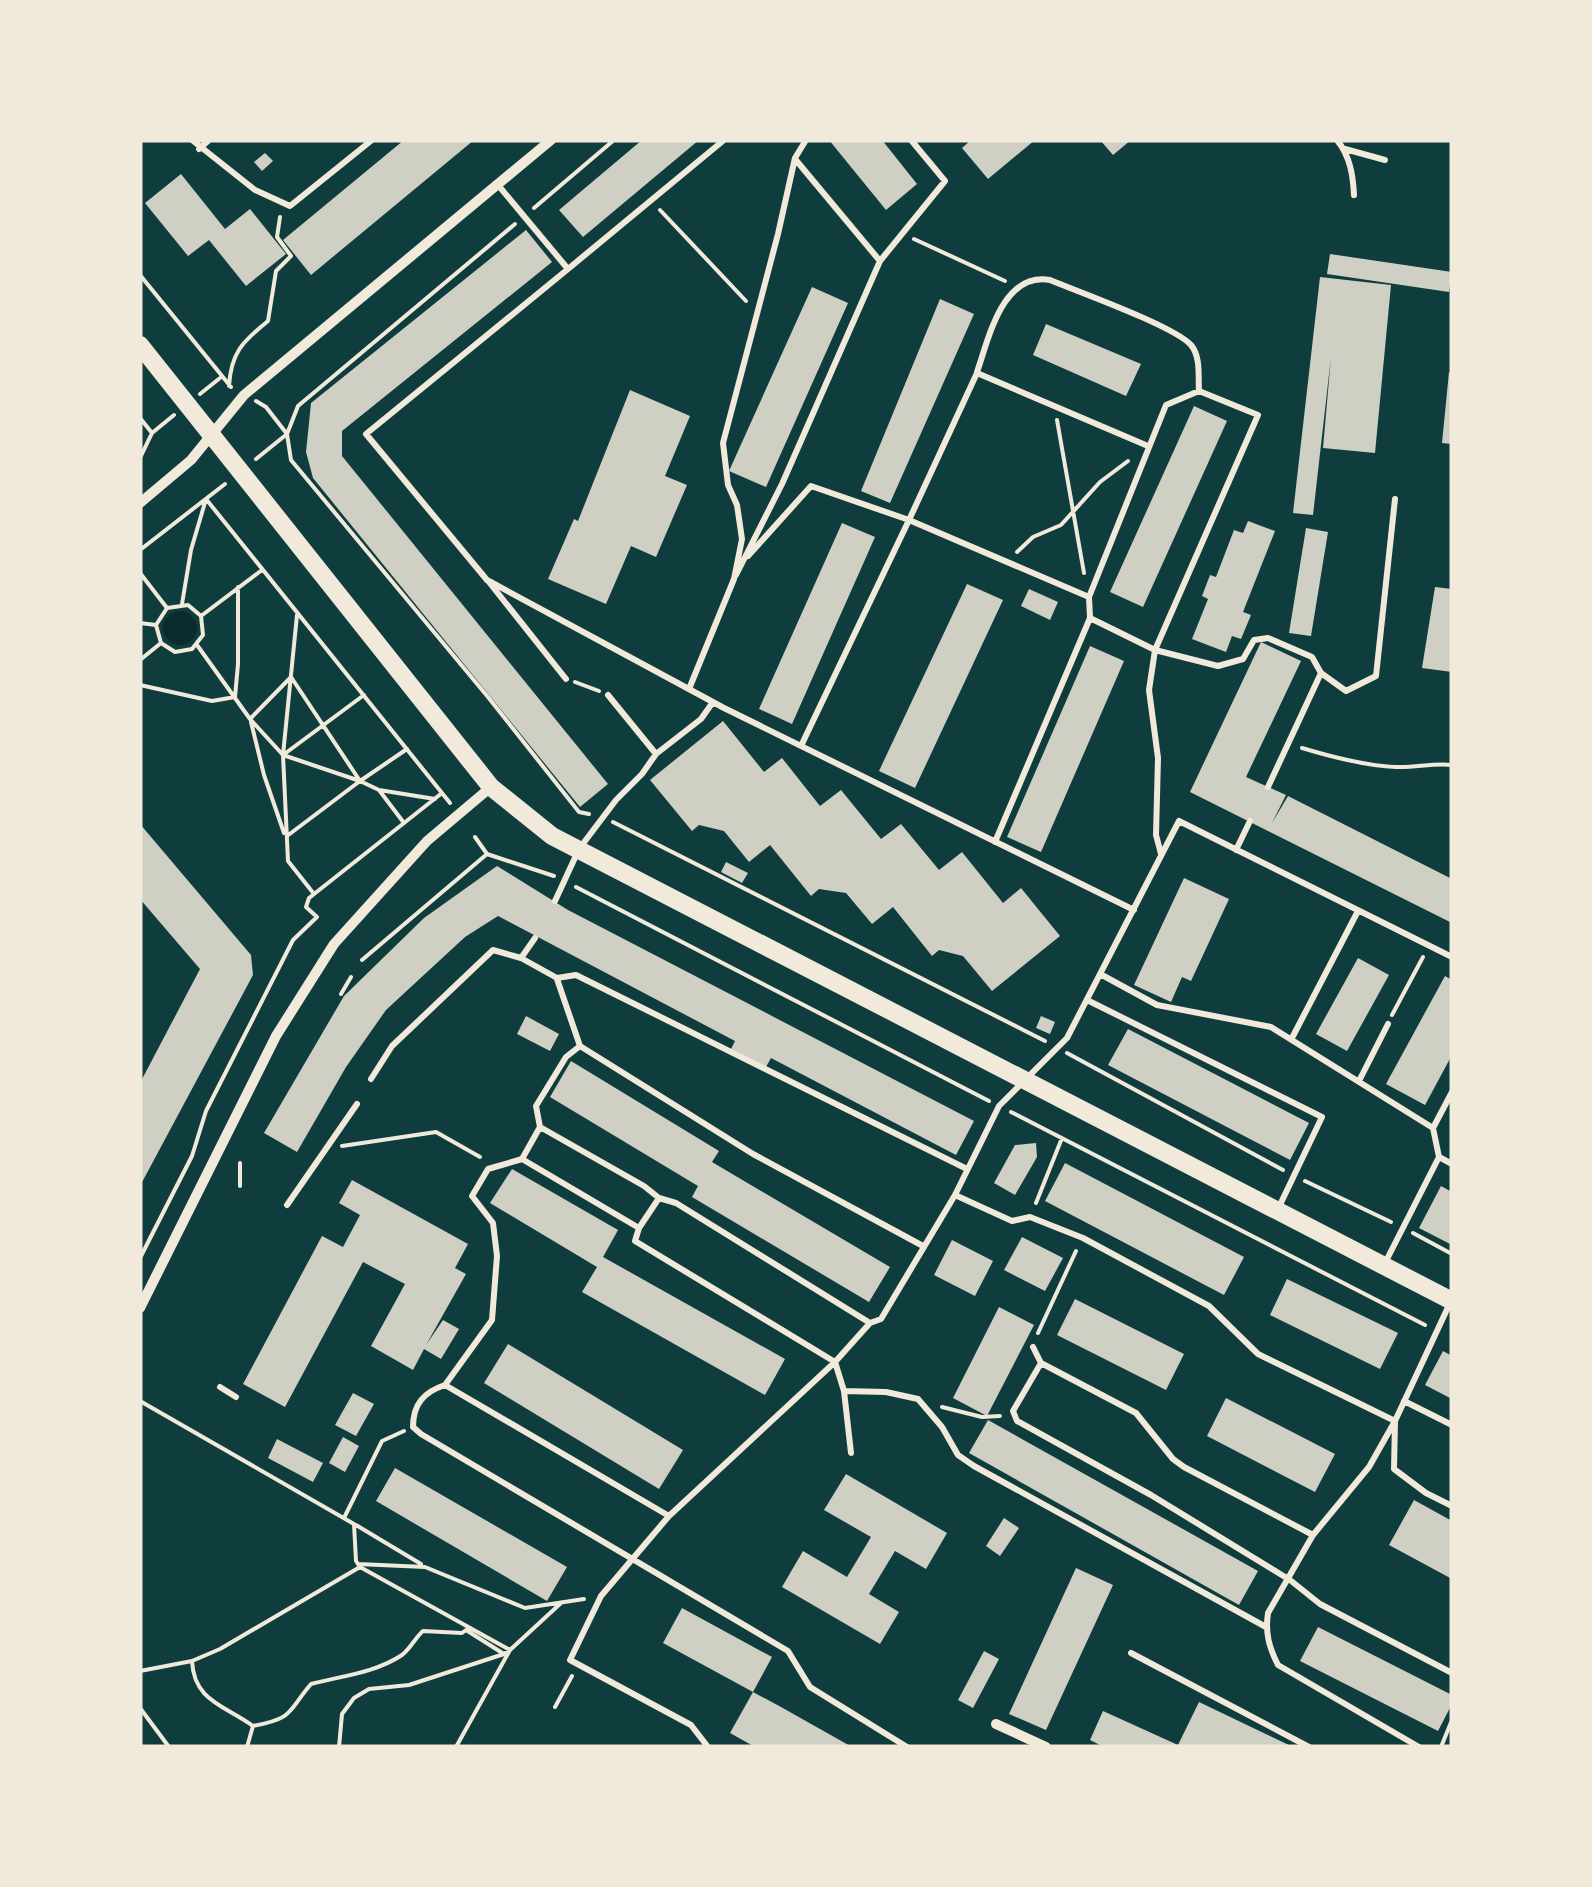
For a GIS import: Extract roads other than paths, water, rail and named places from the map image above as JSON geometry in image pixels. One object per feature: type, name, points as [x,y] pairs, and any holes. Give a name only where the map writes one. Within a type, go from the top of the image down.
[{"type":"main road","points":[[140,345],[491,787],[552,836],[1452,1301]]},
{"type":"street","points":[[140,503],[191,460],[244,394],[552,140]]},
{"type":"street","points":[[140,1308],[276,1036],[334,944],[427,842],[491,787]]},
{"type":"street","points":[[996,1724],[1046,1747]]},
{"type":"lane","points":[[192,140],[255,190],[290,206],[372,140]]},
{"type":"lane","points":[[199,148],[209,140]]},
{"type":"lane","points":[[566,679],[366,434],[724,140]]},
{"type":"lane","points":[[734,579],[742,539],[737,505],[728,485],[723,443],[795,158],[806,140]]},
{"type":"lane","points":[[689,689],[734,579],[748,556],[880,261],[945,181],[911,140]]},
{"type":"lane","points":[[1337,140],[1353,174],[1354,195]]},
{"type":"lane","points":[[1344,148],[1385,160]]},
{"type":"lane","points":[[795,158],[880,261]]},
{"type":"lane","points":[[498,185],[568,269]]},
{"type":"lane","points":[[801,746],[910,520],[976,373],[998,312],[1018,287],[1036,278],[1050,280],[1168,330],[1190,344],[1197,356],[1199,390]]},
{"type":"lane","points":[[976,373],[1148,446]]},
{"type":"lane","points":[[994,842],[1090,618],[1089,597],[1166,405],[1199,390],[1258,415],[1155,650],[1149,690],[1158,758],[1156,836],[1162,856]]},
{"type":"lane","points":[[748,556],[811,486],[910,520],[1089,597]]},
{"type":"lane","points":[[1090,618],[1155,650],[1218,666],[1244,658],[1254,640],[1268,638],[1312,657],[1321,672],[1346,691],[1376,676],[1395,499]]},
{"type":"lane","points":[[487,580],[713,702],[1134,910]]},
{"type":"lane","points":[[1268,787],[1321,672]]},
{"type":"lane","points":[[608,695],[656,754]]},
{"type":"lane","points":[[555,900],[566,883],[578,849],[656,754],[701,719],[713,702]]},
{"type":"lane","points":[[1236,850],[1250,821]]},
{"type":"lane","points":[[708,1747],[691,1725],[570,1660],[600,1596],[669,1516],[835,1362],[870,1322],[881,1320],[955,1195],[999,1106],[1059,1048],[1089,1000],[1179,822],[1452,957]]},
{"type":"lane","points":[[1292,1038],[1358,910]]},
{"type":"lane","points":[[520,958],[534,938]]},
{"type":"lane","points":[[371,1079],[392,1046],[493,950],[520,958],[556,978],[576,974],[967,1169]]},
{"type":"lane","points":[[1102,975],[1157,1005],[1271,1026],[1433,1128]]},
{"type":"lane","points":[[556,978],[580,1046],[754,1154],[923,1246]]},
{"type":"lane","points":[[1089,1000],[1322,1117],[1277,1210]]},
{"type":"lane","points":[[1359,1081],[1388,1024]]},
{"type":"lane","points":[[580,1046],[566,1057],[536,1106],[540,1128],[522,1159],[488,1169],[472,1196],[493,1223],[497,1256],[492,1320],[445,1385],[418,1401],[413,1427],[788,1651],[810,1687],[907,1747]]},
{"type":"lane","points":[[1384,1266],[1438,1157],[1433,1128],[1452,1092]]},
{"type":"lane","points":[[287,1205],[357,1104]]},
{"type":"lane","points":[[540,1128],[659,1198],[676,1203],[870,1322]]},
{"type":"lane","points":[[1438,1157],[1450,1163],[1452,1151]]},
{"type":"lane","points":[[522,1159],[639,1228]]},
{"type":"lane","points":[[955,1195],[1012,1222],[1030,1217],[1083,1238],[1208,1306],[1258,1354],[1394,1421]]},
{"type":"lane","points":[[659,1198],[639,1228],[636,1240],[835,1362],[844,1392],[850,1453]]},
{"type":"lane","points":[[1418,1747],[1278,1665],[1269,1648],[1266,1627],[1268,1613],[1313,1535],[1369,1467],[1452,1301]]},
{"type":"lane","points":[[1033,1346],[1041,1362],[1136,1413],[1184,1466],[1313,1535]]},
{"type":"lane","points":[[1041,1362],[1013,1416],[1017,1422],[1152,1495],[1290,1580],[1320,1604],[1452,1674]]},
{"type":"lane","points":[[445,1385],[669,1516]]},
{"type":"lane","points":[[220,1387],[236,1397]]},
{"type":"lane","points":[[844,1392],[886,1392],[918,1398],[958,1455],[974,1466],[1266,1627]]},
{"type":"lane","points":[[1404,1401],[1452,1425]]},
{"type":"lane","points":[[1394,1421],[1394,1469],[1426,1493],[1452,1506]]},
{"type":"lane","points":[[1131,1653],[1309,1747]]},
{"type":"water","points":[[180,611],[192,616],[197,628],[192,640],[180,645],[168,640],[163,628],[168,616]]}]
